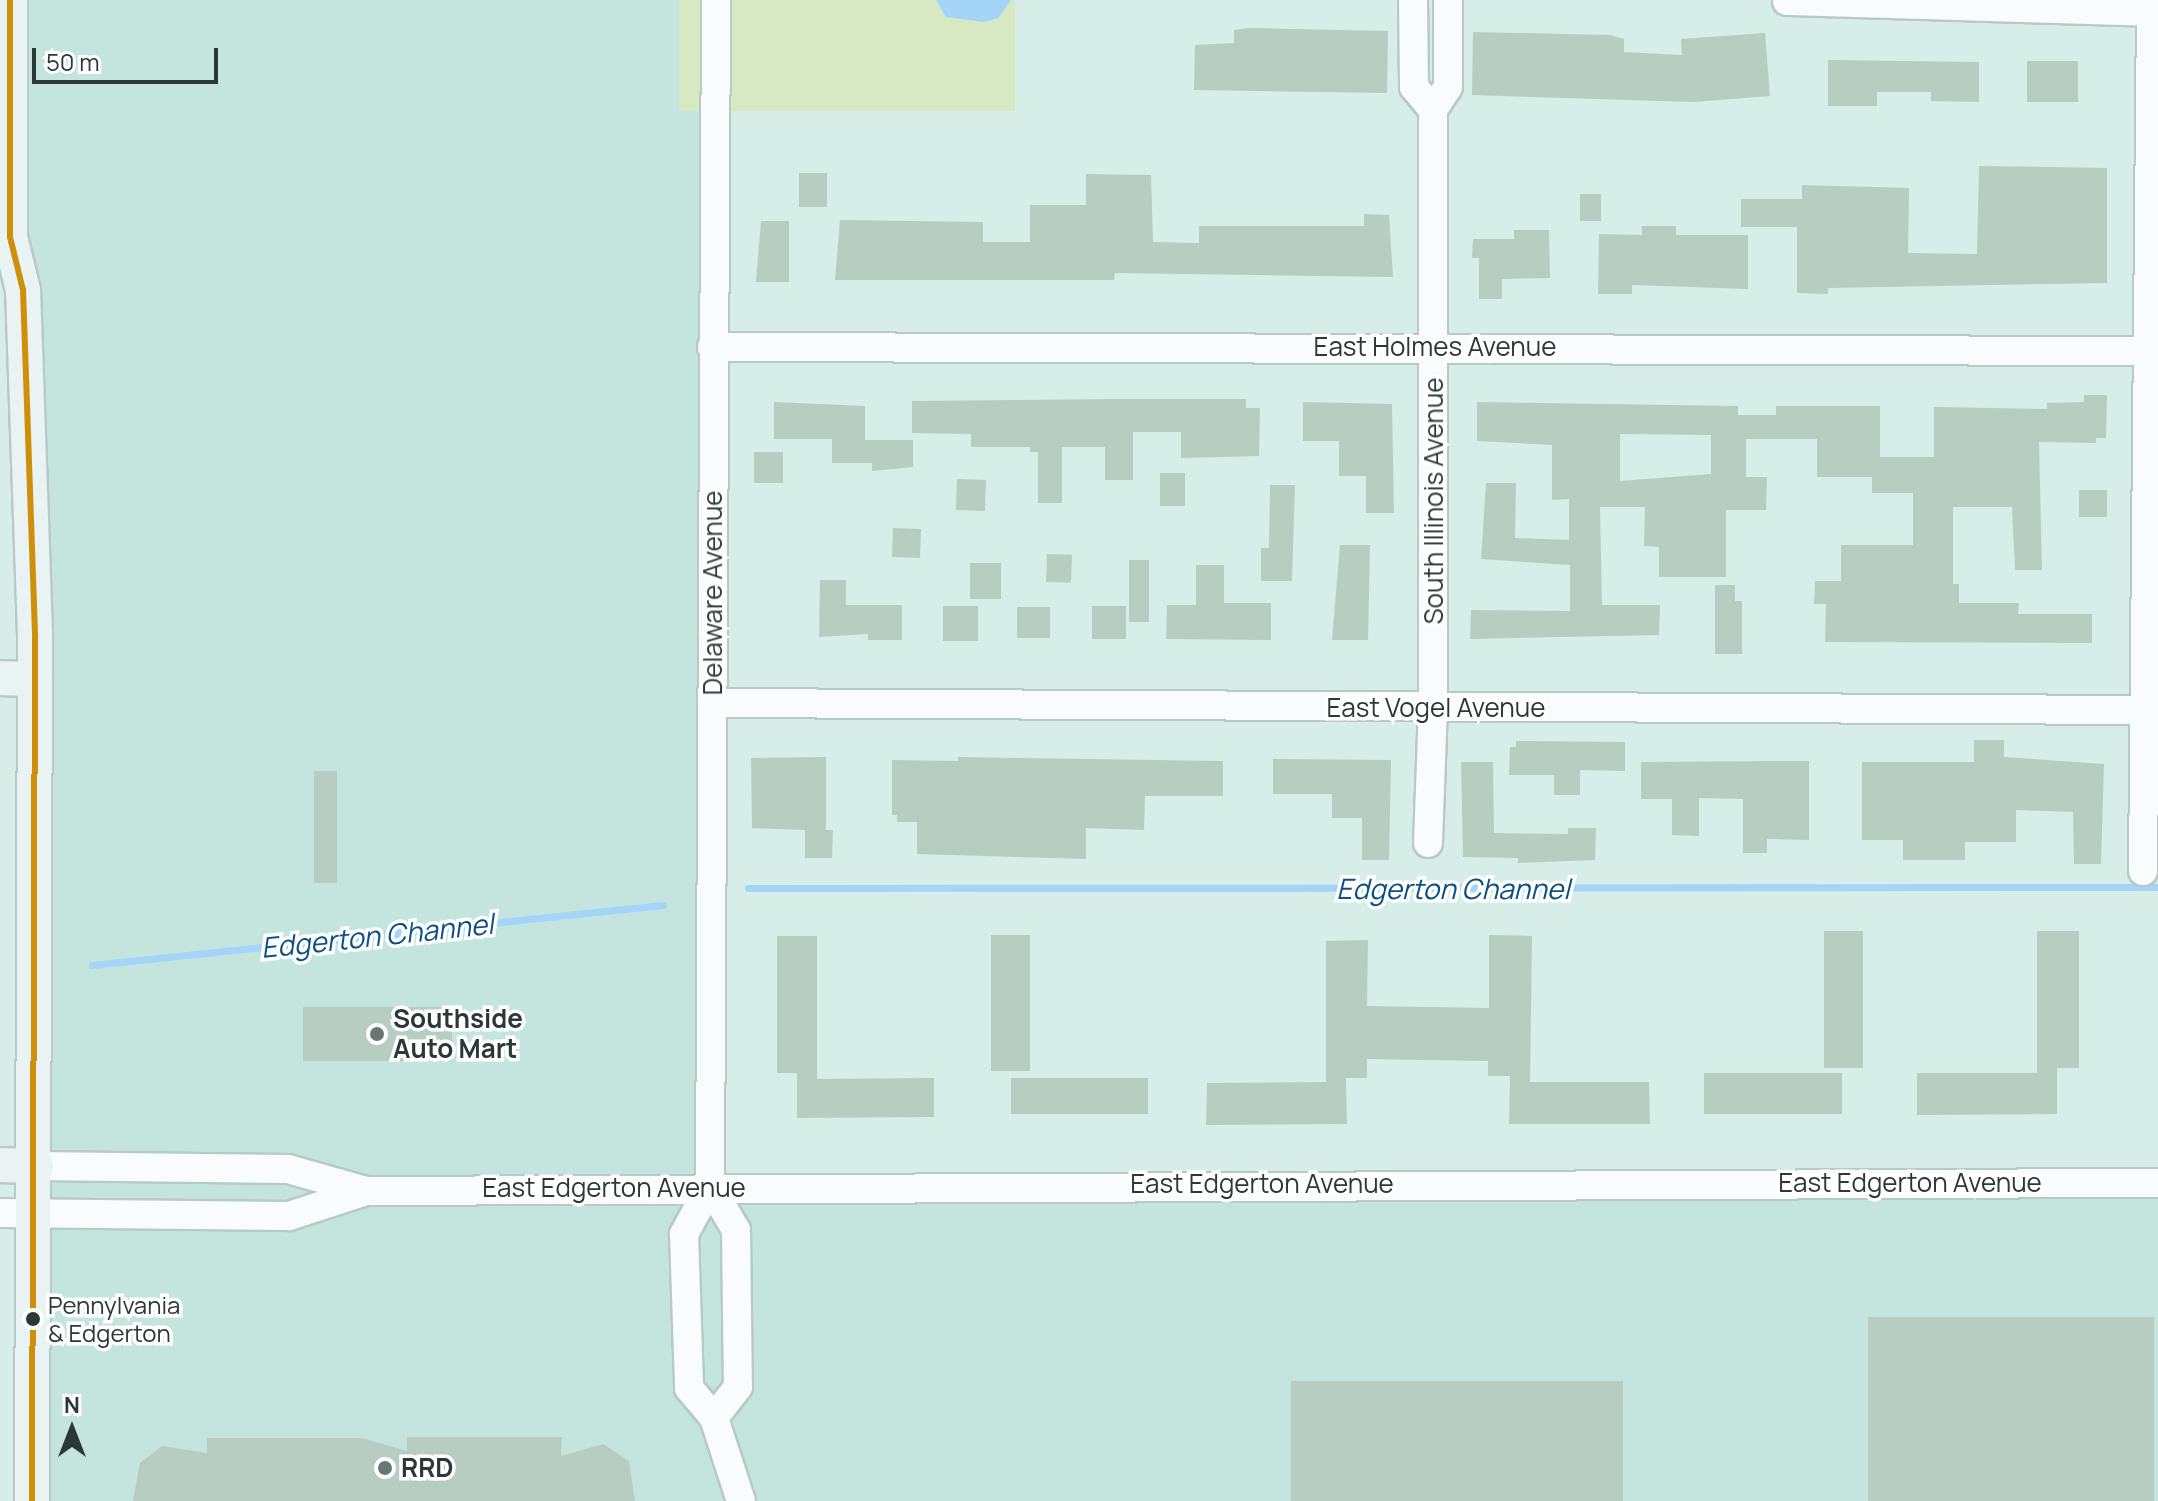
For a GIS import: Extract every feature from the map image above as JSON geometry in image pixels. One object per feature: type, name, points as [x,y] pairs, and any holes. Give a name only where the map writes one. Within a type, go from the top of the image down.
[{"type":"main road","points":[[10,0],[10,237],[23,290],[35,679],[36,1213],[32,1501]]},
{"type":"main road","points":[[0,272],[10,237]]},
{"type":"main road","points":[[0,678],[35,679]]},
{"type":"main road","points":[[0,1165],[36,1166]]},
{"type":"street","name":"Delaware Avenue","points":[[710,1186],[716,0]]},
{"type":"street","name":"South Illinois Avenue","points":[[1413,0],[1414,87],[1433,110]]},
{"type":"street","name":"South Illinois Avenue","points":[[1428,843],[1433,709],[1433,110],[1448,87],[1448,0]]},
{"type":"street","points":[[1787,1],[2154,12],[2151,710],[2143,871]]},
{"type":"street","name":"East Holmes Avenue","points":[[712,347],[2153,351]]},
{"type":"street","name":"East Vogel Avenue","points":[[713,703],[1433,709],[2151,710]]},
{"type":"street","name":"East Edgerton Avenue","points":[[36,1166],[288,1169],[366,1191],[710,1186],[2158,1183]]},
{"type":"street","points":[[710,1186],[684,1234],[689,1388],[714,1418],[741,1501]]},
{"type":"street","points":[[710,1186],[736,1230],[738,1387],[714,1418]]},
{"type":"street","name":"East Edgerton Avenue","points":[[0,1213],[289,1216],[366,1191]]},
{"type":"shaded area","points":[[11,0],[738,0],[714,112],[710,1186],[2158,1183],[2158,1501],[32,1501]]},
{"type":"green space","points":[[679,0],[1015,0],[1015,111],[679,111]]},
{"type":"water","points":[[936,0],[1011,0],[998,18],[984,22],[946,17]]},
{"type":"building","points":[[1234,30],[1388,31],[1387,93],[1194,90],[1195,45],[1234,43]]},
{"type":"building","points":[[1473,32],[1610,35],[1624,39],[1624,52],[1682,55],[1681,39],[1765,33],[1770,96],[1693,102],[1472,95]]},
{"type":"building","points":[[1828,60],[1979,62],[1979,102],[1931,101],[1931,92],[1877,92],[1877,106],[1828,106]]},
{"type":"building","points":[[2027,61],[2078,61],[2078,102],[2027,102]]},
{"type":"building","points":[[1979,166],[2107,168],[2107,283],[1828,288],[1828,294],[1797,293],[1797,227],[1741,227],[1741,199],[1802,199],[1802,185],[1909,188],[1908,253],[1977,254]]},
{"type":"building","points":[[799,173],[827,173],[827,207],[799,207]]},
{"type":"building","points":[[1086,174],[1151,175],[1153,242],[1199,243],[1199,226],[1364,226],[1364,214],[1389,215],[1393,277],[1115,273],[1114,280],[835,280],[840,220],[983,222],[983,242],[1030,242],[1030,205],[1086,205]]},
{"type":"building","points":[[1580,194],[1601,194],[1601,221],[1580,221]]},
{"type":"building","points":[[761,221],[789,221],[789,282],[756,282]]},
{"type":"building","points":[[1642,226],[1676,226],[1676,235],[1748,235],[1748,289],[1632,285],[1632,294],[1598,294],[1599,234],[1642,235]]},
{"type":"building","points":[[1514,230],[1549,230],[1550,278],[1502,279],[1502,299],[1479,299],[1479,258],[1472,258],[1473,239],[1514,239]]},
{"type":"building","points":[[2084,395],[2107,395],[2106,438],[2096,438],[2096,443],[2039,442],[2042,570],[2015,570],[2012,507],[1953,507],[1953,584],[1959,584],[1959,603],[2019,603],[2018,614],[2092,614],[2092,643],[1825,642],[1826,604],[1814,604],[1815,581],[1841,581],[1841,545],[1913,545],[1913,493],[1872,493],[1872,477],[1817,477],[1817,439],[1746,439],[1746,477],[1767,477],[1766,510],[1726,510],[1726,577],[1659,577],[1659,547],[1644,546],[1645,507],[1600,507],[1602,605],[1660,605],[1659,635],[1470,639],[1471,610],[1570,611],[1570,565],[1481,559],[1486,483],[1516,483],[1515,538],[1569,540],[1569,499],[1552,500],[1552,445],[1477,441],[1477,402],[1738,406],[1738,415],[1776,415],[1776,406],[1880,406],[1880,457],[1934,457],[1934,407],[2047,409],[2047,403],[2084,402]],"holes":[[[1620,434],[1711,435],[1711,474],[1620,481]]]},
{"type":"building","points":[[1246,399],[1246,408],[1260,408],[1259,456],[1181,458],[1181,432],[1133,432],[1133,480],[1105,480],[1105,447],[1062,447],[1062,503],[1038,503],[1038,452],[1030,452],[1030,447],[971,447],[971,434],[912,433],[912,401]]},
{"type":"building","points":[[774,402],[865,406],[865,440],[913,440],[913,467],[872,471],[872,463],[832,463],[832,439],[774,439]]},
{"type":"building","points":[[1303,402],[1392,404],[1394,513],[1366,513],[1366,476],[1339,476],[1339,441],[1303,441]]},
{"type":"building","points":[[754,452],[783,452],[783,483],[754,483]]},
{"type":"building","points":[[1160,473],[1185,473],[1185,506],[1160,506]]},
{"type":"building","points":[[957,479],[986,480],[985,511],[956,510]]},
{"type":"building","points":[[1270,485],[1295,485],[1292,581],[1261,581],[1261,548],[1269,548]]},
{"type":"building","points":[[2079,490],[2107,490],[2107,517],[2079,517]]},
{"type":"building","points":[[893,528],[921,529],[920,558],[892,557]]},
{"type":"building","points":[[1340,545],[1370,545],[1368,640],[1332,640]]},
{"type":"building","points":[[1047,554],[1072,555],[1071,583],[1046,582]]},
{"type":"building","points":[[1129,560],[1149,560],[1149,622],[1129,622]]},
{"type":"building","points":[[970,563],[1001,563],[1001,599],[970,599]]},
{"type":"building","points":[[1196,565],[1224,565],[1224,603],[1271,603],[1271,640],[1166,639],[1167,605],[1196,605]]},
{"type":"building","points":[[820,580],[846,580],[846,605],[902,605],[902,640],[868,640],[868,634],[819,637]]},
{"type":"building","points":[[1715,585],[1735,585],[1735,601],[1742,601],[1742,654],[1715,654]]},
{"type":"building","points":[[943,606],[978,606],[978,641],[943,641]]},
{"type":"building","points":[[1092,606],[1126,606],[1126,639],[1092,639]]},
{"type":"building","points":[[1017,607],[1050,607],[1050,638],[1017,638]]},
{"type":"building","points":[[1974,740],[2004,740],[2004,757],[2104,764],[2101,864],[2074,864],[2073,812],[2016,810],[2016,842],[1965,842],[1965,860],[1903,860],[1903,840],[1862,840],[1862,762],[1974,762]]},
{"type":"building","points":[[1516,741],[1625,742],[1625,771],[1580,770],[1580,795],[1554,795],[1554,775],[1509,775],[1510,747],[1516,747]]},
{"type":"building","points":[[826,757],[826,830],[833,830],[832,858],[805,858],[805,830],[752,828],[751,758]]},
{"type":"building","points":[[958,757],[1223,761],[1223,796],[1145,796],[1144,830],[1086,828],[1086,859],[917,854],[917,822],[897,822],[897,815],[892,815],[892,760],[958,761]]},
{"type":"building","points":[[1273,759],[1391,760],[1389,860],[1362,860],[1362,818],[1332,818],[1332,794],[1273,794]]},
{"type":"building","points":[[1809,761],[1809,840],[1767,839],[1767,853],[1743,853],[1743,799],[1699,798],[1699,836],[1672,835],[1672,799],[1641,799],[1641,762]]},
{"type":"building","points":[[1461,762],[1493,762],[1494,833],[1568,834],[1568,828],[1596,828],[1595,860],[1518,863],[1518,858],[1463,857]]},
{"type":"building","points":[[314,771],[337,771],[337,883],[314,883]]},
{"type":"building","points":[[1824,931],[1863,931],[1863,1068],[1824,1068]]},
{"type":"building","points":[[2037,931],[2079,931],[2079,1068],[2057,1068],[2057,1114],[1917,1115],[1917,1073],[2037,1073]]},
{"type":"building","points":[[991,935],[1030,935],[1030,1071],[991,1071]]},
{"type":"building","points":[[1489,935],[1532,936],[1530,1082],[1649,1082],[1650,1124],[1509,1124],[1510,1076],[1488,1076],[1488,1061],[1367,1059],[1367,1078],[1346,1078],[1347,1124],[1206,1125],[1207,1083],[1326,1082],[1326,941],[1368,940],[1367,1006],[1489,1008]]},
{"type":"building","points":[[777,936],[817,936],[817,1079],[934,1078],[934,1117],[797,1118],[797,1073],[777,1073]]},
{"type":"building","name":"Southside Auto Mart","points":[[303,1007],[452,1007],[452,1061],[303,1061]]},
{"type":"building","points":[[1704,1073],[1842,1073],[1842,1114],[1704,1114]]},
{"type":"building","points":[[1011,1078],[1148,1078],[1148,1114],[1011,1114]]},
{"type":"building","points":[[1868,1317],[2154,1317],[2154,1501],[1868,1501]]},
{"type":"building","points":[[1291,1381],[1623,1381],[1623,1501],[1291,1501]]},
{"type":"building","name":"RRD","points":[[407,1437],[562,1437],[561,1456],[603,1444],[629,1461],[635,1501],[133,1501],[140,1463],[162,1446],[207,1453],[207,1438],[362,1438],[407,1451]]},
{"type":"waterway","name":"Edgerton Channel","points":[[748,888],[2158,887]]},
{"type":"waterway","name":"Edgerton Channel","points":[[92,965],[663,905]]},
{"type":"transit line","points":[[10,0],[10,237],[23,290],[35,637],[32,1501]]},
{"type":"place","name":"Southside Auto Mart","points":[[377,1034]]},
{"type":"place","name":"Pennylvania & Edgerton","points":[[33,1319]]},
{"type":"place","name":"RRD","points":[[385,1468]]}]
